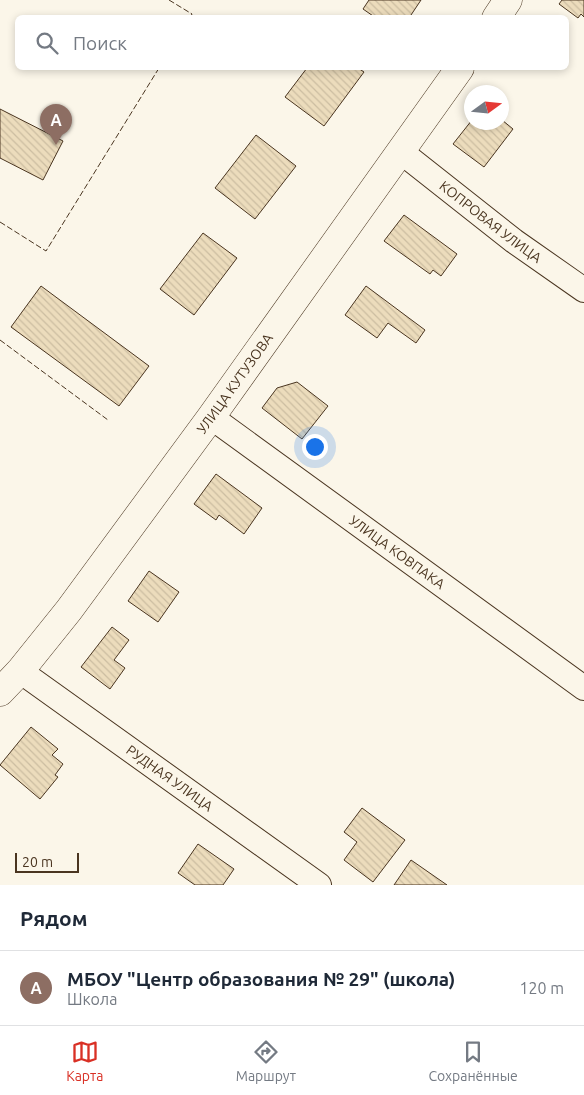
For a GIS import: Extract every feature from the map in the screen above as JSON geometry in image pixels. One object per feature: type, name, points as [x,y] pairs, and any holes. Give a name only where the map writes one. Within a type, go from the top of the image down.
[{"type":"main road","points":[[498,15],[508,0]]},
{"type":"main road","name":"УЛИЦА КУТУЗОВА","points":[[0,692],[20,672],[69,610],[211,417],[459,70]]},
{"type":"street","name":"КОПРОВАЯ УЛИЦА","points":[[400,151],[514,241],[584,290]]},
{"type":"street","name":"УЛИЦА КОВПАКА","points":[[211,417],[584,688]]},
{"type":"street","name":"РУДНАЯ УЛИЦА","points":[[20,672],[319,885]]},
{"type":"building","points":[[369,0],[421,0],[411,15],[372,15],[363,9]]},
{"type":"building","points":[[562,0],[584,0],[584,17],[581,14],[578,18],[559,4]]},
{"type":"building","points":[[305,70],[361,70],[364,72],[324,126],[285,97]]},
{"type":"building","points":[[0,109],[63,141],[43,180],[0,158]]},
{"type":"building","points":[[509,126],[513,129],[484,167],[453,144],[464,130],[509,130]]},
{"type":"building","points":[[256,135],[296,166],[255,219],[215,188]]},
{"type":"building","points":[[404,215],[457,254],[441,276],[433,270],[430,274],[384,241]]},
{"type":"building","points":[[203,233],[237,258],[194,315],[160,289]]},
{"type":"building","points":[[41,286],[149,366],[119,406],[11,327]]},
{"type":"building","points":[[366,286],[425,330],[416,343],[388,323],[377,338],[345,315]]},
{"type":"building","points":[[297,382],[328,406],[302,439],[262,408],[277,388]]},
{"type":"building","points":[[216,474],[262,508],[244,534],[219,515],[216,520],[194,504]]},
{"type":"building","points":[[149,571],[179,592],[158,622],[128,601]]},
{"type":"building","points":[[112,627],[129,640],[114,660],[125,668],[110,689],[81,667]]},
{"type":"building","points":[[31,727],[58,749],[52,755],[63,764],[55,775],[58,777],[40,799],[0,765]]},
{"type":"building","points":[[362,808],[405,840],[373,882],[344,860],[357,842],[344,832]]},
{"type":"building","points":[[198,844],[234,869],[223,885],[195,885],[178,873]]},
{"type":"building","points":[[411,860],[447,885],[394,885]]},
{"type":"fence","points":[[169,0],[192,15]]},
{"type":"fence","points":[[0,222],[46,251],[158,70]]},
{"type":"fence","points":[[0,340],[108,420]]},
{"type":"place","name":"МБОУ \"Центр образования № 29\" (школа)","points":[[56,145]]}]
